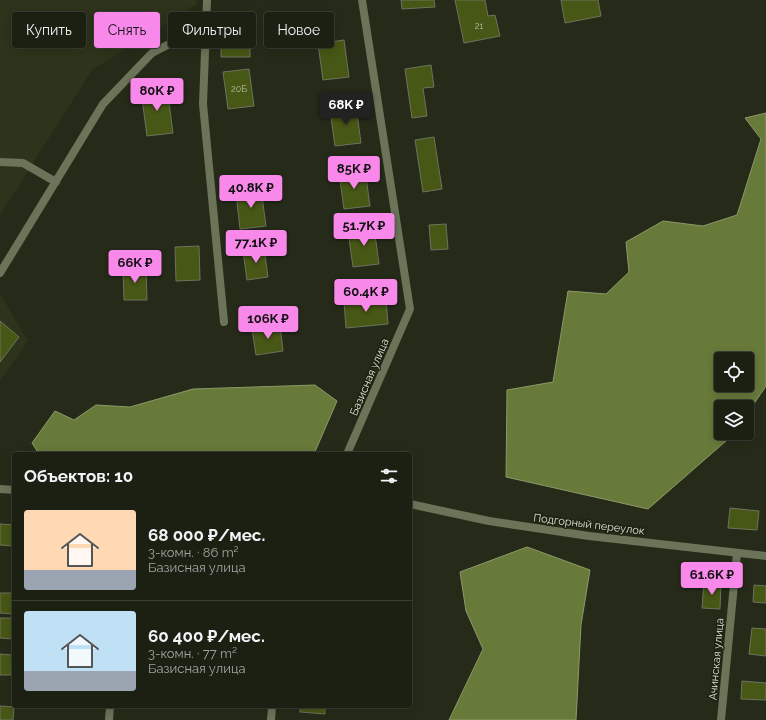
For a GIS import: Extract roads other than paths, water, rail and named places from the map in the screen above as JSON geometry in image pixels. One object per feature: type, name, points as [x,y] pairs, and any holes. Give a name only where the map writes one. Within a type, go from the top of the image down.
[{"type":"street","points":[[207,0],[207,12]]},
{"type":"street","name":"Базисная улица","points":[[348,452],[410,309],[362,0]]},
{"type":"street","points":[[0,273],[103,104],[152,53],[168,45]]},
{"type":"street","points":[[205,48],[204,104],[224,322]]},
{"type":"street","points":[[0,162],[23,163],[56,182]]},
{"type":"street","points":[[0,489],[12,490]]},
{"type":"street","name":"Подгорный переулок","points":[[412,504],[489,522],[597,537],[766,556]]},
{"type":"street","name":"Ачинская улица","points":[[721,720],[737,553]]},
{"type":"street","points":[[109,720],[110,708]]},
{"type":"street","points":[[271,720],[272,708]]}]
